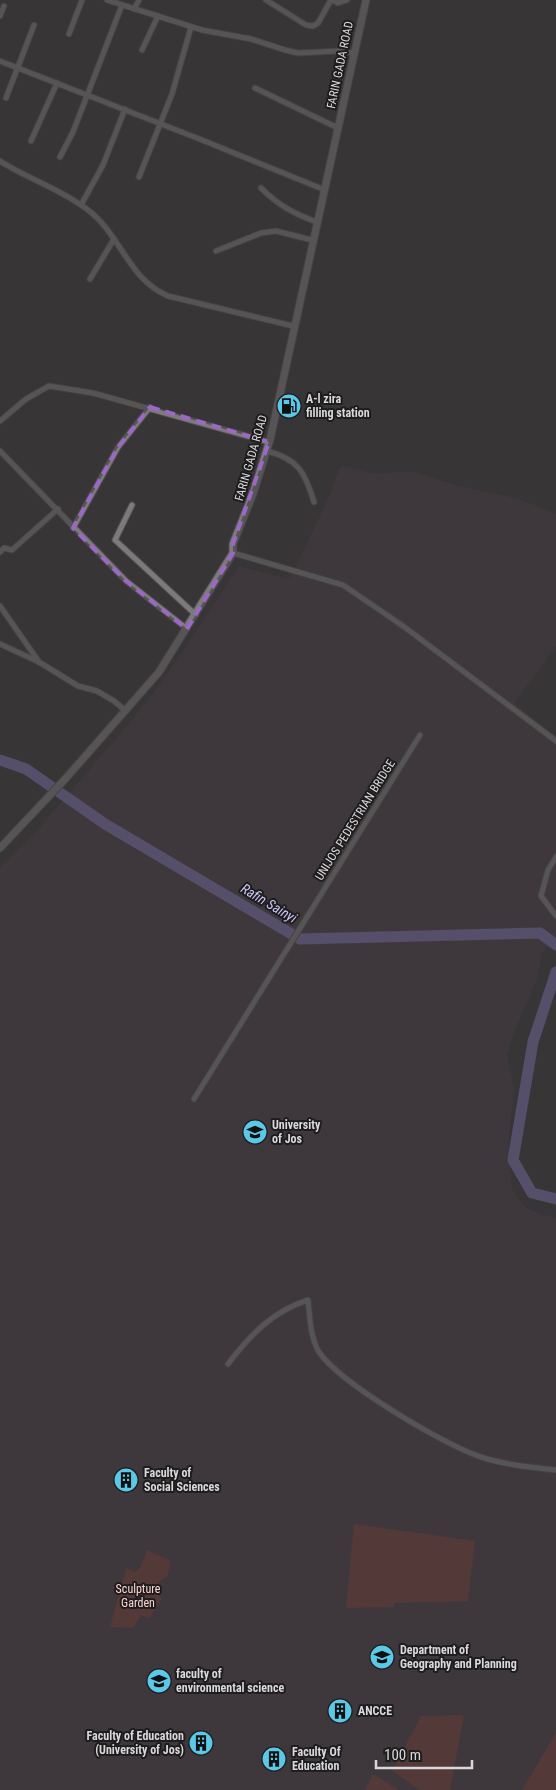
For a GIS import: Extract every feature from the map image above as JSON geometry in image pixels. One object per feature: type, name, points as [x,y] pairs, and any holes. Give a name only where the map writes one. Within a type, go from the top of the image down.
[{"type":"main road","name":"FARIN GADA ROAD","points":[[0,848],[126,712],[159,672],[196,615],[221,570],[233,554],[233,544],[253,494],[269,442],[366,0]]},
{"type":"street","points":[[69,34],[82,0]]},
{"type":"street","points":[[107,0],[191,27],[232,37],[251,39],[298,53],[338,51],[354,53]]},
{"type":"street","points":[[134,9],[139,0]]},
{"type":"street","points":[[266,0],[306,25],[313,26],[318,22],[332,0],[338,3],[347,0]]},
{"type":"street","points":[[60,157],[73,132],[122,5]]},
{"type":"street","points":[[0,16],[4,6]]},
{"type":"street","points":[[142,50],[158,16]]},
{"type":"street","points":[[6,98],[34,25]]},
{"type":"street","points":[[139,177],[161,125],[191,27]]},
{"type":"street","points":[[0,62],[125,109],[324,190]]},
{"type":"street","points":[[31,141],[57,83]]},
{"type":"street","points":[[255,88],[338,128]]},
{"type":"street","points":[[81,205],[102,166],[125,109]]},
{"type":"street","points":[[0,161],[81,205],[98,219],[114,239],[136,273],[155,290],[168,296],[293,326]]},
{"type":"street","points":[[261,188],[276,203],[292,213],[317,222]]},
{"type":"street","points":[[216,251],[261,233],[276,231],[312,240]]},
{"type":"street","points":[[90,279],[114,239]]},
{"type":"street","points":[[0,421],[26,398],[49,386],[93,392],[269,442]]},
{"type":"street","points":[[73,528],[118,446],[150,408]]},
{"type":"street","points":[[0,451],[58,509],[73,528],[126,580],[187,629]]},
{"type":"street","points":[[266,451],[284,455],[298,466],[309,486],[314,502]]},
{"type":"street","points":[[132,505],[115,540],[196,615]]},
{"type":"street","points":[[0,552],[4,548],[12,550],[58,509]]},
{"type":"street","points":[[233,554],[343,585],[403,626],[556,741]]},
{"type":"street","points":[[0,606],[39,662]]},
{"type":"street","points":[[0,644],[39,662],[62,678],[114,701],[126,712]]},
{"type":"street","name":"UNIJOS PEDESTRIAN BRIDGE","points":[[194,1098],[420,735]]},
{"type":"street","points":[[556,857],[548,870],[541,896],[556,916]]},
{"type":"street","points":[[228,1364],[263,1325],[287,1307],[308,1300],[312,1335],[319,1351],[334,1368],[370,1396],[460,1449],[482,1458],[527,1467],[556,1470]]},
{"type":"highlighted area","points":[[150,407],[269,442],[233,544],[233,553],[187,629],[126,581],[73,528],[118,447]]},
{"type":"shaded area","name":"University of Jos","points":[[343,466],[371,473],[414,472],[455,485],[519,499],[556,514],[556,646],[515,702],[517,706],[556,736],[556,940],[542,952],[537,979],[512,1037],[507,1056],[514,1089],[508,1146],[512,1189],[525,1207],[539,1214],[556,1218],[556,1790],[0,1790],[0,867],[34,834],[132,720],[165,678],[239,566],[287,579],[291,577],[331,493],[339,469]]},
{"type":"green space","points":[[354,1524],[475,1541],[468,1601],[394,1603],[394,1607],[346,1608]]},
{"type":"green space","name":"Sculpture Garden","points":[[147,1550],[171,1561],[167,1577],[159,1581],[156,1586],[157,1592],[162,1599],[149,1619],[141,1615],[133,1628],[110,1627],[126,1568],[135,1572],[140,1568]]},
{"type":"green space","points":[[464,1715],[450,1790],[420,1790],[392,1771],[421,1716]]},
{"type":"green space","points":[[556,1733],[556,1790],[522,1790]]},
{"type":"green space","points":[[373,1774],[399,1790],[365,1790]]},
{"type":"waterway","name":"Rafin Sainyi","points":[[0,760],[26,769],[105,824],[300,939],[540,933],[556,945]]},
{"type":"waterway","name":"Rafin Sainyi","points":[[556,972],[533,1042],[513,1160],[532,1193],[556,1199]]},
{"type":"place","name":"A-l zira filling station","points":[[289,406]]},
{"type":"place","name":"University of Jos","points":[[255,1132]]},
{"type":"place","name":"Faculty of Social Sciences","points":[[126,1480]]},
{"type":"place","name":"Department of Geography and Planning","points":[[382,1657]]},
{"type":"place","name":"faculty of environmental science","points":[[159,1681]]},
{"type":"place","name":"ANCCE","points":[[340,1711]]},
{"type":"place","name":"Faculty of Education (University of Jos)","points":[[201,1743]]},
{"type":"place","name":"Faculty Of Education","points":[[274,1759]]}]
